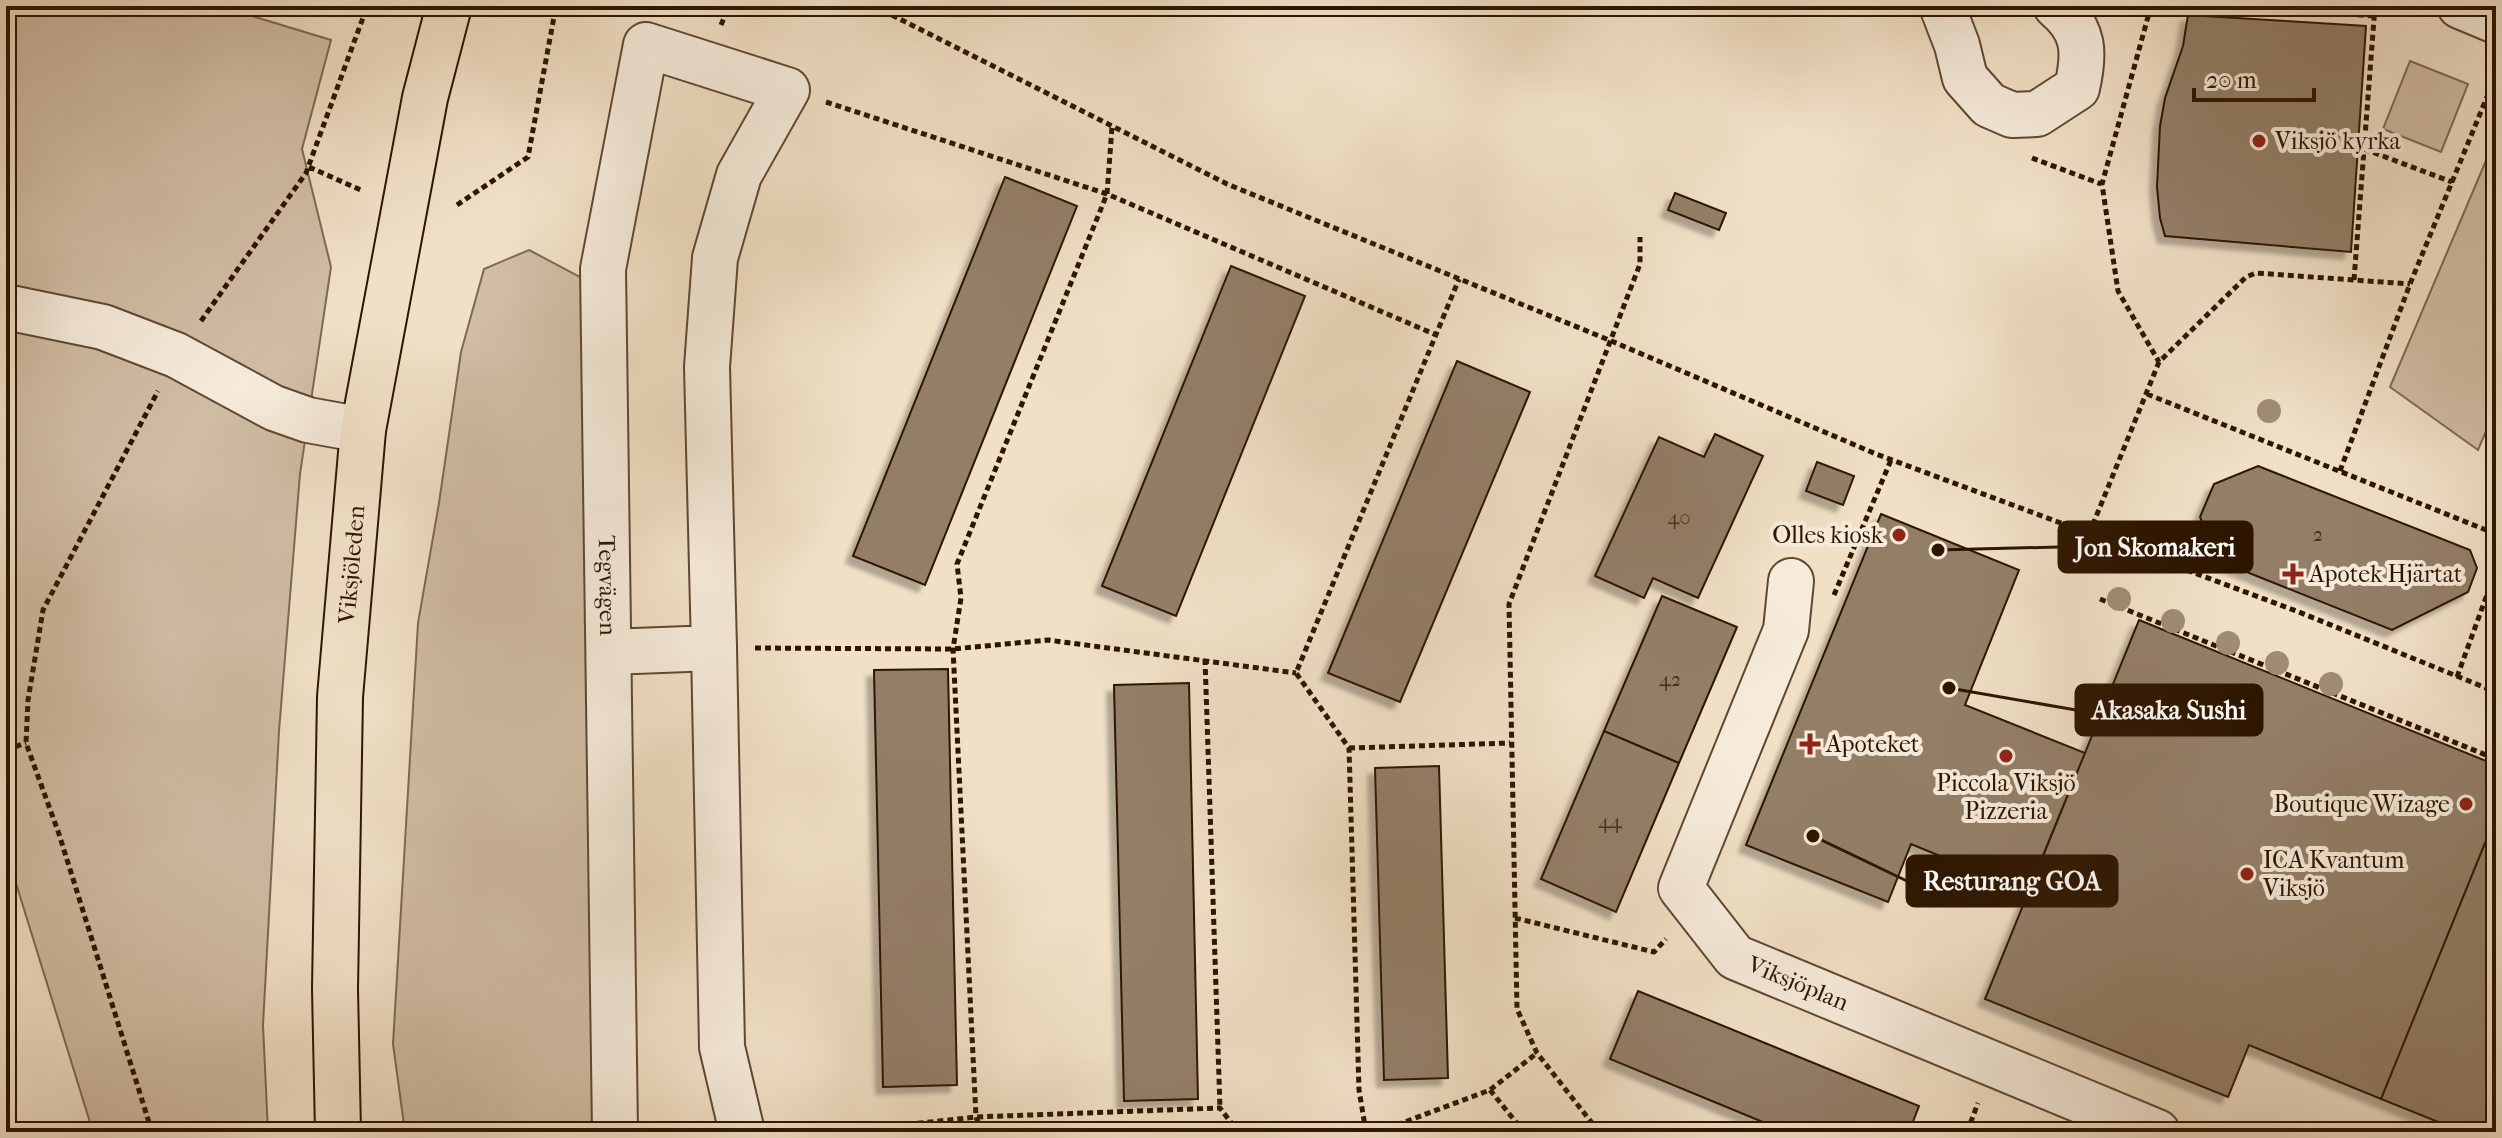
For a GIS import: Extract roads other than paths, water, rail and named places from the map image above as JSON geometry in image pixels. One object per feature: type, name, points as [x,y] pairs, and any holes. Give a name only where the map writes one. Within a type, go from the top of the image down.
[{"type":"main road","name":"Viksjöleden","points":[[338,1132],[335,989],[340,697],[363,430],[425,98],[449,6]]},
{"type":"street","points":[[1942,6],[1957,45],[1965,78],[1989,105],[2012,115],[2037,114],[2077,88],[2082,66],[2080,41],[2072,19],[2056,6]]},
{"type":"street","points":[[2460,6],[2496,21]]},
{"type":"street","name":"Tegvägen","points":[[615,1132],[603,269],[646,45],[787,90],[739,175],[715,258],[707,367],[714,648]]},
{"type":"street","points":[[6,307],[103,327],[176,355],[274,408],[308,420],[363,430]]},
{"type":"street","name":"Viksjöplan","points":[[1791,581],[1786,630],[1681,888],[1735,957],[2157,1132]]},
{"type":"street","points":[[609,652],[714,648],[722,1047],[742,1132]]},
{"type":"place","name":"Viksjö kyrka","points":[[2259,141]]},
{"type":"place","name":"Olles kiosk","points":[[1899,535]]},
{"type":"place","name":"Jon Skomakeri","points":[[1938,550]]},
{"type":"place","name":"Apotek Hjärtat","points":[[2293,574]]},
{"type":"place","name":"Akasaka Sushi","points":[[1949,688]]},
{"type":"place","name":"Apoteket","points":[[1810,744]]},
{"type":"place","name":"Piccola Viksjö Pizzeria","points":[[2006,756]]},
{"type":"place","name":"Boutique Wizage","points":[[2466,804]]},
{"type":"place","name":"Resturang GOA","points":[[1813,836]]},
{"type":"place","name":"ICA Kvantum Viksjö","points":[[2247,874]]}]
